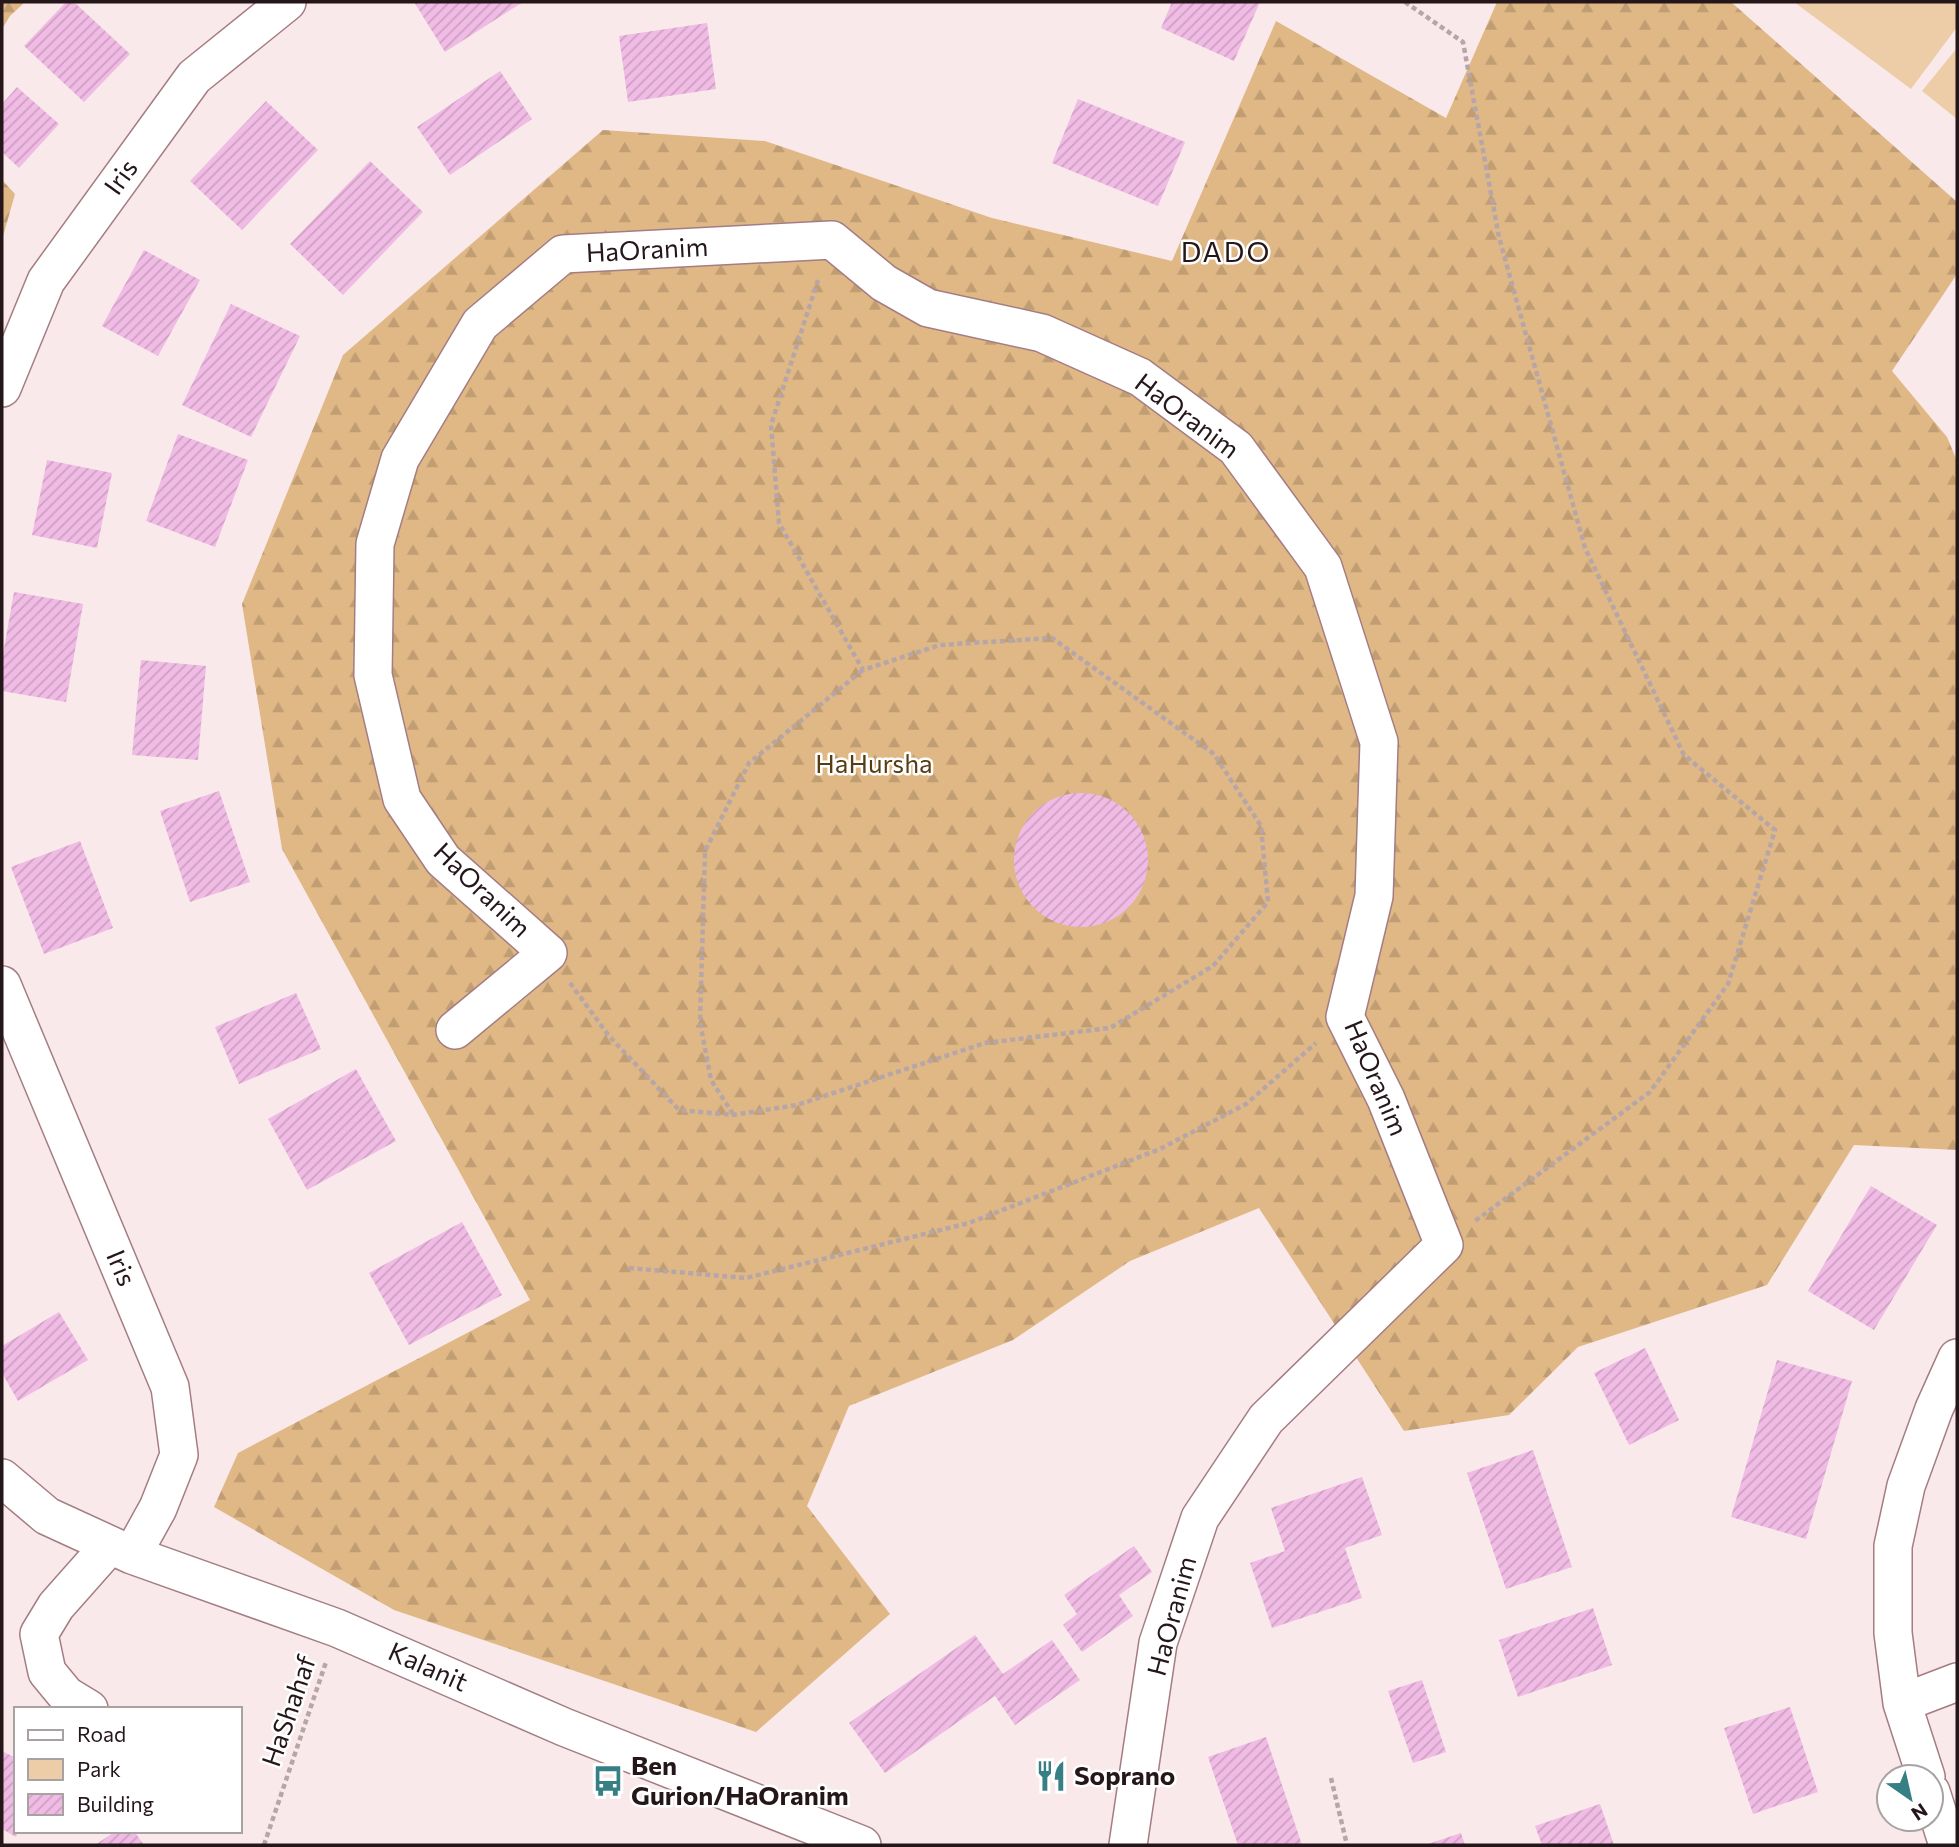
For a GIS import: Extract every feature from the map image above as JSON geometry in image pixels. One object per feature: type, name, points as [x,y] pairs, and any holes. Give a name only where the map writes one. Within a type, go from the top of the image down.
[{"type":"street","name":"Iris","points":[[2,388],[46,281],[194,77],[287,2]]},
{"type":"street","name":"HaOranim","points":[[455,1030],[548,953],[443,860],[402,799],[373,675],[375,544],[400,459],[480,324],[563,254],[832,240],[884,282],[928,308],[1042,333],[1140,377],[1236,448],[1324,567],[1379,742],[1374,896],[1345,1017],[1387,1099],[1444,1245],[1266,1419],[1200,1518],[1158,1643],[1128,1845]]},
{"type":"street","name":"Iris","points":[[2,985],[170,1387],[179,1455],[158,1508],[121,1550],[56,1606],[39,1634],[47,1672],[66,1695],[86,1707]]},
{"type":"street","points":[[1921,1763],[1902,1703],[1893,1633],[1892,1546],[1906,1486],[1934,1409],[1957,1358]]},
{"type":"street","name":"Kalanit","points":[[2,1478],[47,1516],[121,1550],[337,1628],[564,1727],[862,1845]]},
{"type":"street","points":[[1902,1703],[1957,1682]]},
{"type":"path","points":[[1405,2],[1463,42],[1499,237],[1585,548],[1684,755],[1775,830],[1728,984],[1650,1092],[1444,1245]]},
{"type":"path","points":[[832,240],[771,425],[779,523],[863,670]]},
{"type":"path","points":[[548,953],[609,1036],[679,1110],[733,1115],[797,1105],[985,1043],[1110,1028],[1213,966],[1268,902],[1261,826],[1214,754],[1052,638],[940,645],[863,670],[749,763],[705,851],[700,1023],[711,1080],[733,1115]]},
{"type":"path","points":[[629,1268],[746,1278],[969,1223],[1160,1149],[1246,1104],[1345,1017]]},
{"type":"path","name":"HaShahaf","points":[[264,1845],[337,1628]]},
{"type":"path","points":[[1331,1777],[1347,1845]]},
{"type":"green space","points":[[2,2],[25,2],[10,16],[2,29]]},
{"type":"green space","name":"HaHursha","points":[[1497,2],[1731,2],[1957,202],[1957,274],[1892,371],[1947,437],[1957,461],[1957,1150],[1854,1145],[1767,1285],[1578,1347],[1509,1415],[1404,1431],[1259,1208],[1130,1261],[1013,1340],[849,1406],[807,1506],[890,1614],[756,1732],[394,1610],[214,1507],[238,1453],[530,1300],[282,849],[242,604],[343,355],[603,130],[765,141],[992,218],[1172,261],[1276,21],[1446,118]]},
{"type":"green space","points":[[1794,2],[1957,2],[1957,27],[1911,89]]},
{"type":"green space","points":[[1957,48],[1957,119],[1922,91]]},
{"type":"green space","points":[[2,180],[15,194],[2,240]]},
{"type":"building","points":[[66,2],[74,2],[130,54],[84,102],[24,46]]},
{"type":"building","points":[[414,2],[523,2],[445,52]]},
{"type":"building","points":[[1172,2],[1260,2],[1234,61],[1161,28]]},
{"type":"building","points":[[707,23],[716,89],[628,102],[619,36]]},
{"type":"building","points":[[500,71],[532,119],[450,175],[417,127]]},
{"type":"building","points":[[17,87],[59,124],[19,168],[2,152],[2,104]]},
{"type":"building","points":[[1078,99],[1185,142],[1158,206],[1052,163]]},
{"type":"building","points":[[266,101],[318,150],[242,230],[190,181]]},
{"type":"building","points":[[370,161],[423,212],[343,295],[290,244]]},
{"type":"building","points":[[144,250],[200,280],[158,356],[102,326]]},
{"type":"building","points":[[231,304],[300,336],[251,437],[182,405]]},
{"type":"building","points":[[178,434],[248,460],[215,547],[146,521]]},
{"type":"building","points":[[47,460],[112,473],[97,548],[32,535]]},
{"type":"building","points":[[14,592],[83,604],[66,702],[2,691],[2,660]]},
{"type":"building","points":[[141,660],[206,666],[198,760],[132,755]]},
{"type":"building","points":[[219,791],[250,882],[190,902],[160,811]]},
{"type":"building","points":[[1081,793],[1107,798],[1129,812],[1143,834],[1148,860],[1143,886],[1129,908],[1107,922],[1081,927],[1055,922],[1033,908],[1019,886],[1014,860],[1019,834],[1033,812],[1055,798]]},
{"type":"building","points":[[80,841],[113,928],[44,954],[11,867]]},
{"type":"building","points":[[296,993],[321,1049],[239,1084],[215,1027]]},
{"type":"building","points":[[356,1069],[396,1141],[307,1190],[268,1119]]},
{"type":"building","points":[[1871,1186],[1937,1225],[1874,1330],[1808,1291]]},
{"type":"building","points":[[462,1222],[502,1295],[409,1345],[369,1273]]},
{"type":"building","points":[[59,1312],[88,1360],[18,1401],[2,1373],[2,1346]]},
{"type":"building","points":[[1645,1348],[1679,1420],[1629,1445],[1594,1373]]},
{"type":"building","points":[[1777,1360],[1852,1381],[1806,1539],[1731,1517]]},
{"type":"building","points":[[1533,1450],[1572,1567],[1506,1589],[1467,1473]]},
{"type":"building","points":[[1362,1477],[1382,1535],[1345,1548],[1362,1598],[1272,1628],[1250,1563],[1285,1551],[1271,1508]]},
{"type":"building","points":[[1134,1546],[1152,1572],[1119,1595],[1133,1616],[1082,1652],[1063,1625],[1077,1614],[1064,1595]]},
{"type":"building","points":[[1593,1608],[1612,1665],[1518,1697],[1499,1640]]},
{"type":"building","points":[[975,1635],[1003,1674],[1052,1640],[1080,1680],[1015,1725],[995,1696],[885,1773],[849,1723]]},
{"type":"building","points":[[1422,1680],[1446,1752],[1413,1763],[1388,1691]]},
{"type":"building","points":[[1790,1707],[1818,1792],[1753,1814],[1724,1728]]},
{"type":"building","points":[[1266,1737],[1302,1845],[1238,1845],[1208,1757]]},
{"type":"building","points":[[2,1751],[14,1757],[16,1837],[2,1829]]},
{"type":"building","points":[[1600,1804],[1614,1845],[1542,1845],[1535,1826]]},
{"type":"building","points":[[113,1833],[135,1833],[144,1845],[95,1845]]},
{"type":"building","points":[[1461,1833],[1465,1845],[1425,1845]]},
{"type":"place","name":"Soprano","points":[[1051,1776]]},
{"type":"place","name":"Ben Gurion/HaOranim","points":[[608,1781]]},
{"type":"district","name":"DADO","points":[[1226,252]]}]
